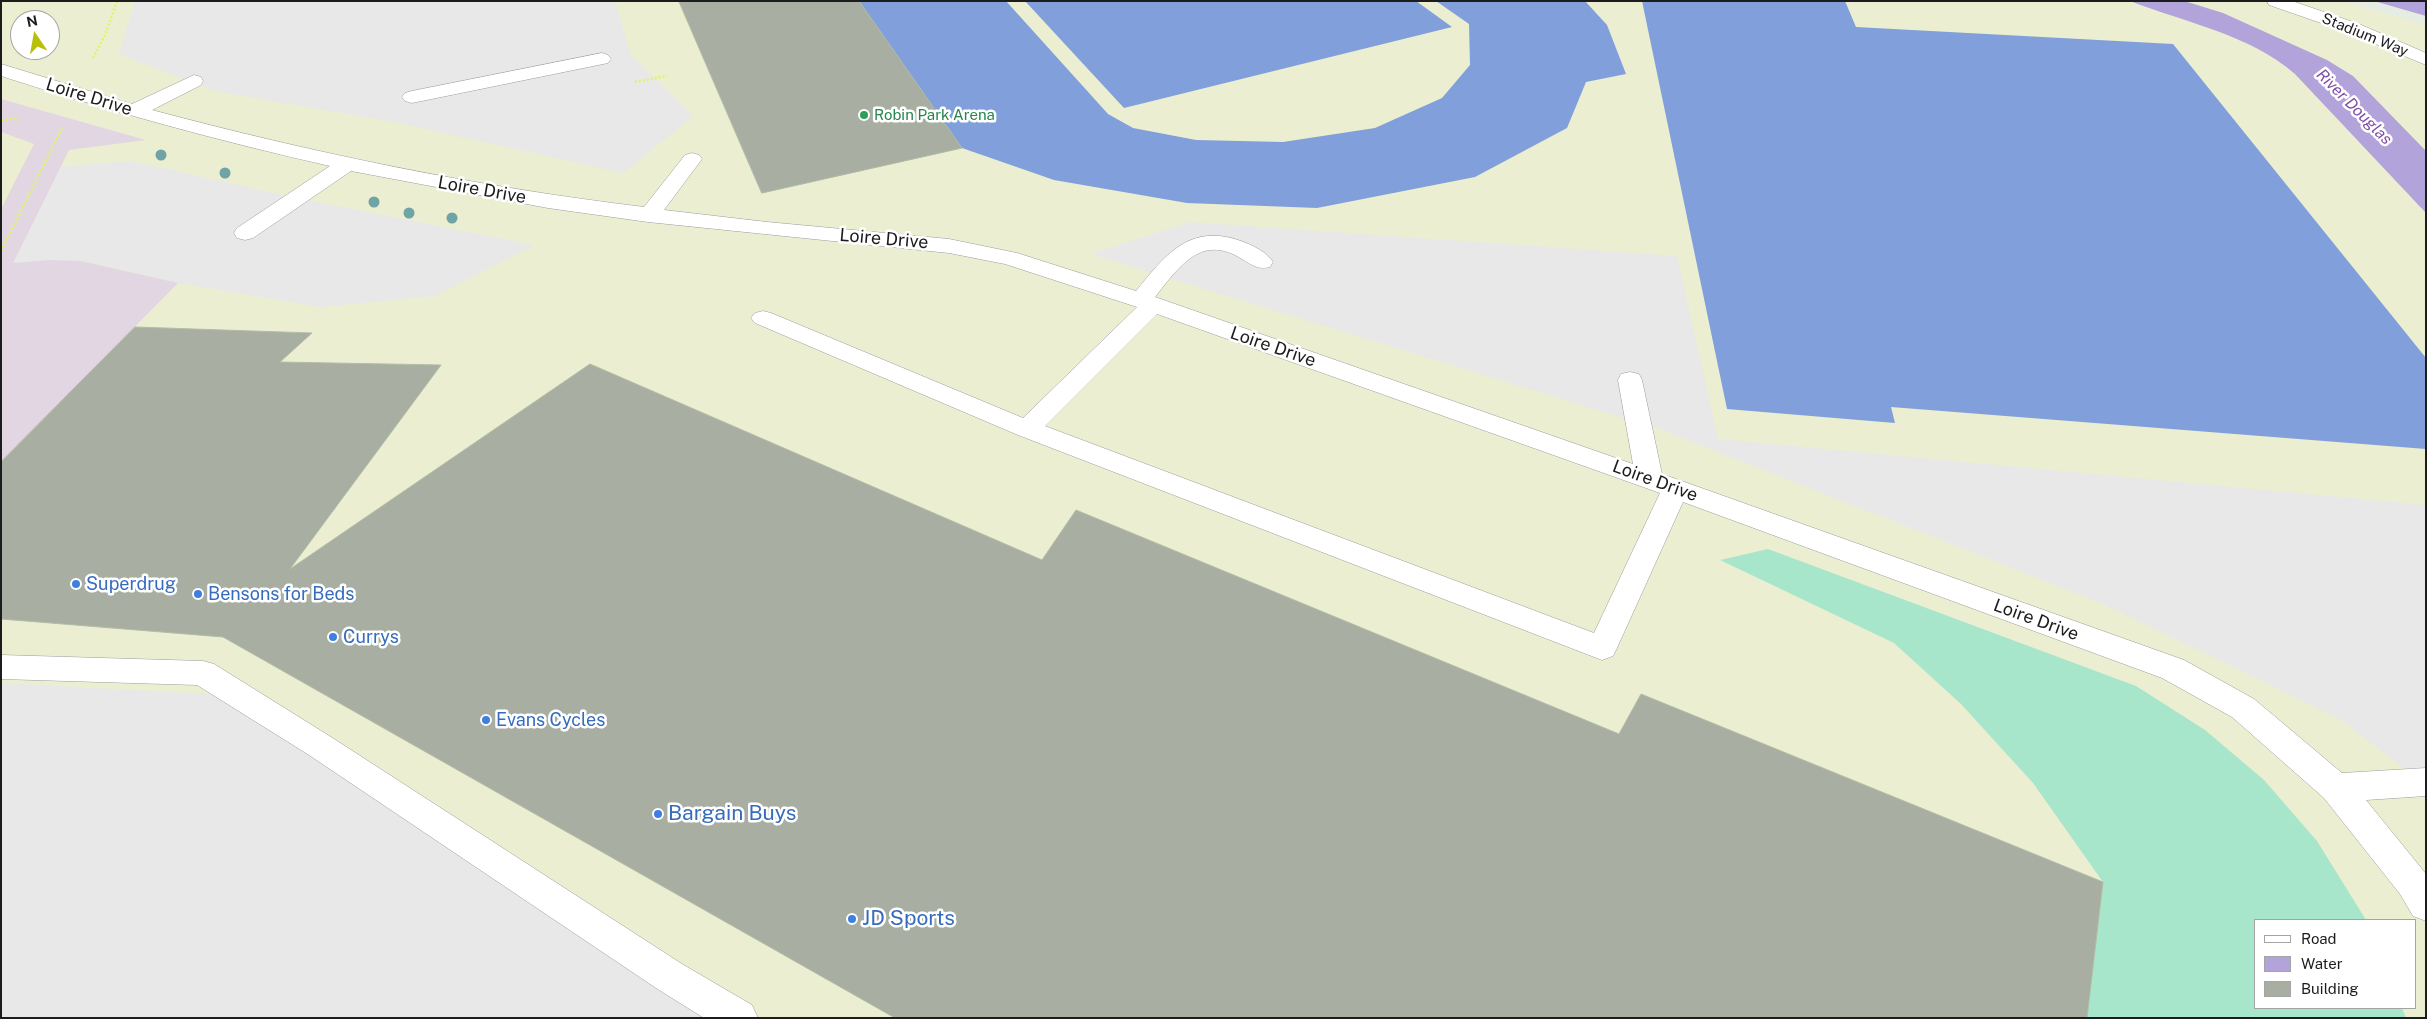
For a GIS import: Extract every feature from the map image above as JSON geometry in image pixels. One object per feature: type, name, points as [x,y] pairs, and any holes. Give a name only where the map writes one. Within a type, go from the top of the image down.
[{"type":"street","name":"Stadium Way","points":[[2275,1],[2353,28],[2426,60]]},
{"type":"street","points":[[412,98],[602,59]]},
{"type":"street","name":"Loire Drive","points":[[1,70],[134,111],[241,140],[347,164],[548,202],[648,216],[949,246],[1009,258],[1147,303],[1650,480],[2173,669],[2243,708],[2336,788],[2412,883],[2426,905]]},
{"type":"street","points":[[134,111],[194,81]]},
{"type":"street","points":[[648,216],[692,159]]},
{"type":"street","points":[[245,233],[347,164]]},
{"type":"street","points":[[1026,430],[1147,303],[1173,260],[1186,248],[1214,241],[1243,247],[1262,262]]},
{"type":"street","points":[[763,318],[1026,430],[1602,648],[1675,489]]},
{"type":"street","points":[[1630,380],[1650,480]]},
{"type":"street","points":[[1,667],[203,673],[320,746],[669,976],[739,1018]]},
{"type":"street","points":[[2336,788],[2426,782]]},
{"type":"path","points":[[73,93],[105,35],[117,1]]},
{"type":"path","points":[[1,120],[26,118]]},
{"type":"path","points":[[1,251],[61,132],[63,124]]},
{"type":"shaded area","points":[[1,1],[2341,1],[2426,25],[2426,1018],[1,1018]]},
{"type":"shaded area","points":[[135,1],[615,1],[630,54],[693,116],[623,173],[394,122],[214,91],[119,54]]},
{"type":"shaded area","name":"Robin Park Arena","points":[[679,1],[1006,1],[1108,114],[1133,128],[1196,140],[1283,142],[1375,128],[1442,98],[1470,65],[1469,24],[1436,1],[1585,1],[1607,25],[1626,74],[1586,82],[1567,128],[1475,177],[1317,208],[1187,203],[1054,180],[962,148],[762,193]]},
{"type":"shaded area","points":[[1025,1],[1416,1],[1452,27],[1124,108]]},
{"type":"shaded area","points":[[1642,1],[1845,1],[1856,27],[2173,44],[2426,358],[2426,449],[1891,407],[1895,423],[1727,409]]},
{"type":"shaded area","points":[[1,99],[146,140],[69,150],[13,263],[50,260],[81,261],[178,283],[1,462],[1,209],[34,144],[1,132]]},
{"type":"shaded area","points":[[132,161],[296,198],[534,245],[435,296],[320,307],[178,283],[81,261],[12,264],[60,167]]},
{"type":"shaded area","points":[[1190,222],[1677,256],[1718,439],[2426,505],[2426,785],[2340,719],[2101,603],[1659,429],[1091,254]]},
{"type":"shaded area","points":[[1,683],[244,696],[739,1018],[1,1018]]},
{"type":"green space","points":[[1768,549],[2136,686],[2205,730],[2264,780],[2317,841],[2365,919],[2254,919],[2254,1009],[2402,1009],[2406,1018],[2087,1018],[2103,882],[2033,783],[1961,704],[1894,643],[1720,560]]},
{"type":"water","name":"River Douglas","points":[[2130,1],[2184,1],[2223,13],[2327,60],[2353,76],[2426,151],[2426,213],[2295,74],[2277,60],[2237,39]]},
{"type":"water","points":[[2374,1],[2426,1],[2426,16]]},
{"type":"building","points":[[679,1],[859,1],[962,148],[762,193]]},
{"type":"building","points":[[135,327],[312,333],[280,362],[441,365],[290,569],[590,364],[1042,560],[1076,510],[1619,734],[1641,694],[2103,882],[2087,1018],[895,1018],[223,637],[1,619],[1,462]]},
{"type":"place","name":"Robin Park Arena","points":[[864,115]]},
{"type":"place","name":"Superdrug","points":[[76,584]]},
{"type":"place","name":"Bensons for Beds","points":[[198,594]]},
{"type":"place","name":"Currys","points":[[333,637]]},
{"type":"place","name":"Evans Cycles","points":[[486,720]]},
{"type":"place","name":"Bargain Buys","points":[[658,814]]},
{"type":"place","name":"JD Sports","points":[[852,919]]}]
